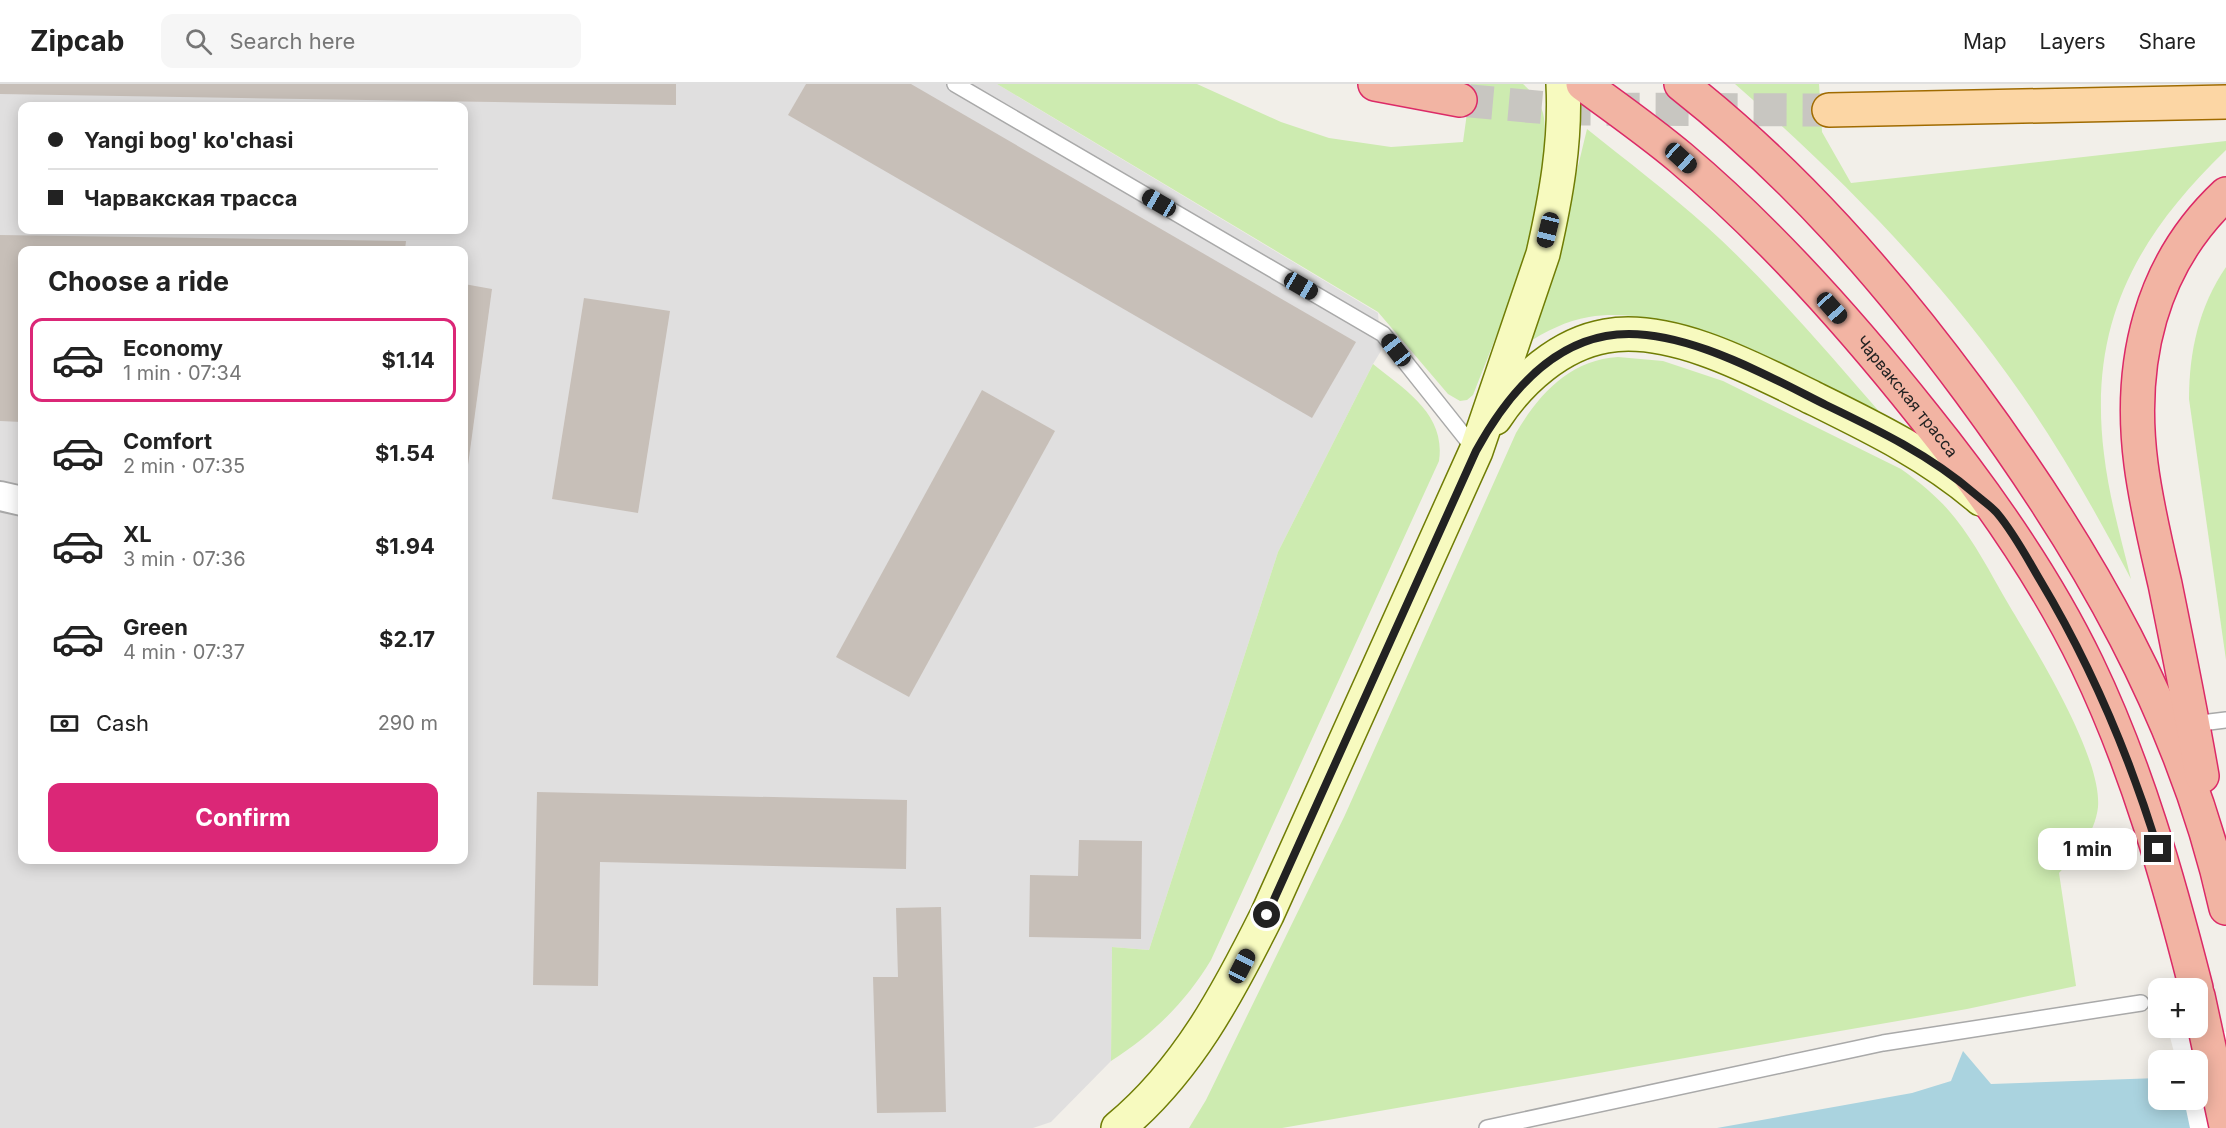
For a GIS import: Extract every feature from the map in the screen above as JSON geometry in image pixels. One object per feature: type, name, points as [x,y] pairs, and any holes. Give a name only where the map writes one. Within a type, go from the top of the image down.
[{"type":"highway","points":[[1375,84],[1460,100]]},
{"type":"highway","name":"Чарвакская трасса","points":[[1583,84],[1681,158],[1752,223],[1785,257],[1848,325],[1911,399],[2024,553],[2072,635],[2115,728],[2161,860],[2193,978]]},
{"type":"highway","points":[[1681,84],[1738,131],[1835,225],[1910,314],[2023,466],[2095,578],[2127,636],[2155,695],[2179,755],[2223,893]]},
{"type":"highway","points":[[2223,893],[2193,724],[2141,465],[2139,394],[2145,334],[2160,286],[2170,264],[2197,225],[2226,194]]},
{"type":"highway","points":[[2208,1038],[2226,1126]]},
{"type":"main road","points":[[1118,1128],[1147,1101],[1182,1060],[1215,1014],[1242,966],[1292,861],[1476,451],[1546,242],[1561,161],[1563,84]]},
{"type":"main road","points":[[1829,110],[2226,102]]},
{"type":"main road","points":[[1476,451],[1498,415],[1517,390],[1554,358],[1589,340],[1607,336],[1637,335],[1669,340],[1711,351],[1750,367],[1883,432],[1942,468],[1997,514]]},
{"type":"street","points":[[0,496],[18,500]]},
{"type":"lane","points":[[955,84],[1383,334],[1476,451]]},
{"type":"lane","points":[[2193,724],[2226,720]]},
{"type":"lane","points":[[1486,1128],[1883,1043],[2141,1003]]},
{"type":"shaded area","points":[[0,84],[997,84],[1378,313],[1381,351],[1278,552],[1149,950],[1112,947],[1111,1061],[1051,1122],[1033,1128],[0,1128]]},
{"type":"green space","points":[[997,84],[1197,84],[1281,122],[1329,138],[1391,147],[1463,142],[1471,84],[1523,84],[1538,101],[1544,118],[1541,181],[1528,243],[1473,395],[1467,400],[1460,401],[1448,394],[1378,312]]},
{"type":"green space","points":[[1735,84],[1819,84],[1822,132],[1851,183],[2226,141],[2226,150],[2166,216],[2143,251],[2125,287],[2112,324],[2104,364],[2101,408],[2104,454],[2112,502],[2131,579],[2052,440],[1991,352],[1958,310],[1888,230],[1851,192]]},
{"type":"green space","points":[[1587,129],[1677,201],[1731,249],[1798,319],[1884,417],[1757,351],[1675,323],[1621,315],[1589,317],[1556,327],[1526,344],[1561,237]]},
{"type":"green space","points":[[2226,267],[2226,660],[2189,399],[2189,381],[2197,330],[2202,314]]},
{"type":"green space","points":[[1618,357],[1663,361],[1723,381],[1901,469],[1937,498],[1962,528],[1982,558],[2064,701],[2089,759],[2096,785],[2098,807],[2093,826],[2078,851],[2059,873],[2076,986],[1967,1009],[1282,1128],[1189,1128],[1206,1100],[1345,815],[1516,433],[1535,405],[1571,372],[1585,365]]},
{"type":"green space","points":[[1373,364],[1410,394],[1430,417],[1439,444],[1439,461],[1211,960],[1179,1004],[1154,1029],[1111,1061],[1112,947],[1149,950],[1278,552]]},
{"type":"water","points":[[1963,1051],[1991,1084],[2148,1078],[2148,1110],[2208,1110],[2226,1128],[1717,1128],[1912,1093],[1951,1081]]},
{"type":"pier","points":[[2226,1032],[2226,1128],[2190,1128],[2186,1110],[2208,1110],[2208,1050],[2173,1050],[2170,1038],[2208,1038],[2208,1034]]},
{"type":"building","points":[[0,84],[676,84],[676,105],[0,94]]},
{"type":"building","points":[[806,84],[911,84],[1356,342],[1312,418],[788,115]]},
{"type":"building","points":[[0,235],[406,241],[405,246],[18,246],[18,422],[0,421]]},
{"type":"building","points":[[468,285],[492,289],[468,465]]},
{"type":"building","points":[[584,298],[670,311],[638,513],[552,499]]},
{"type":"building","points":[[982,390],[1055,431],[909,697],[836,657]]},
{"type":"building","points":[[537,792],[907,800],[906,869],[600,862],[598,986],[533,985]]},
{"type":"building","points":[[1079,840],[1142,841],[1141,939],[1029,937],[1030,875],[1078,876]]},
{"type":"building","points":[[941,907],[946,1112],[877,1113],[873,977],[898,977],[896,908]]},
{"type":"tunnel","points":[[1460,100],[1559,109],[1829,110]]},
{"type":"route","points":[[1267,915],[1486,432],[1523,383],[1554,358],[1589,340],[1627,334],[1690,345],[1750,367],[1913,449],[1969,488],[1997,514],[2049,594],[2087,665],[2121,744],[2158,849]]}]
